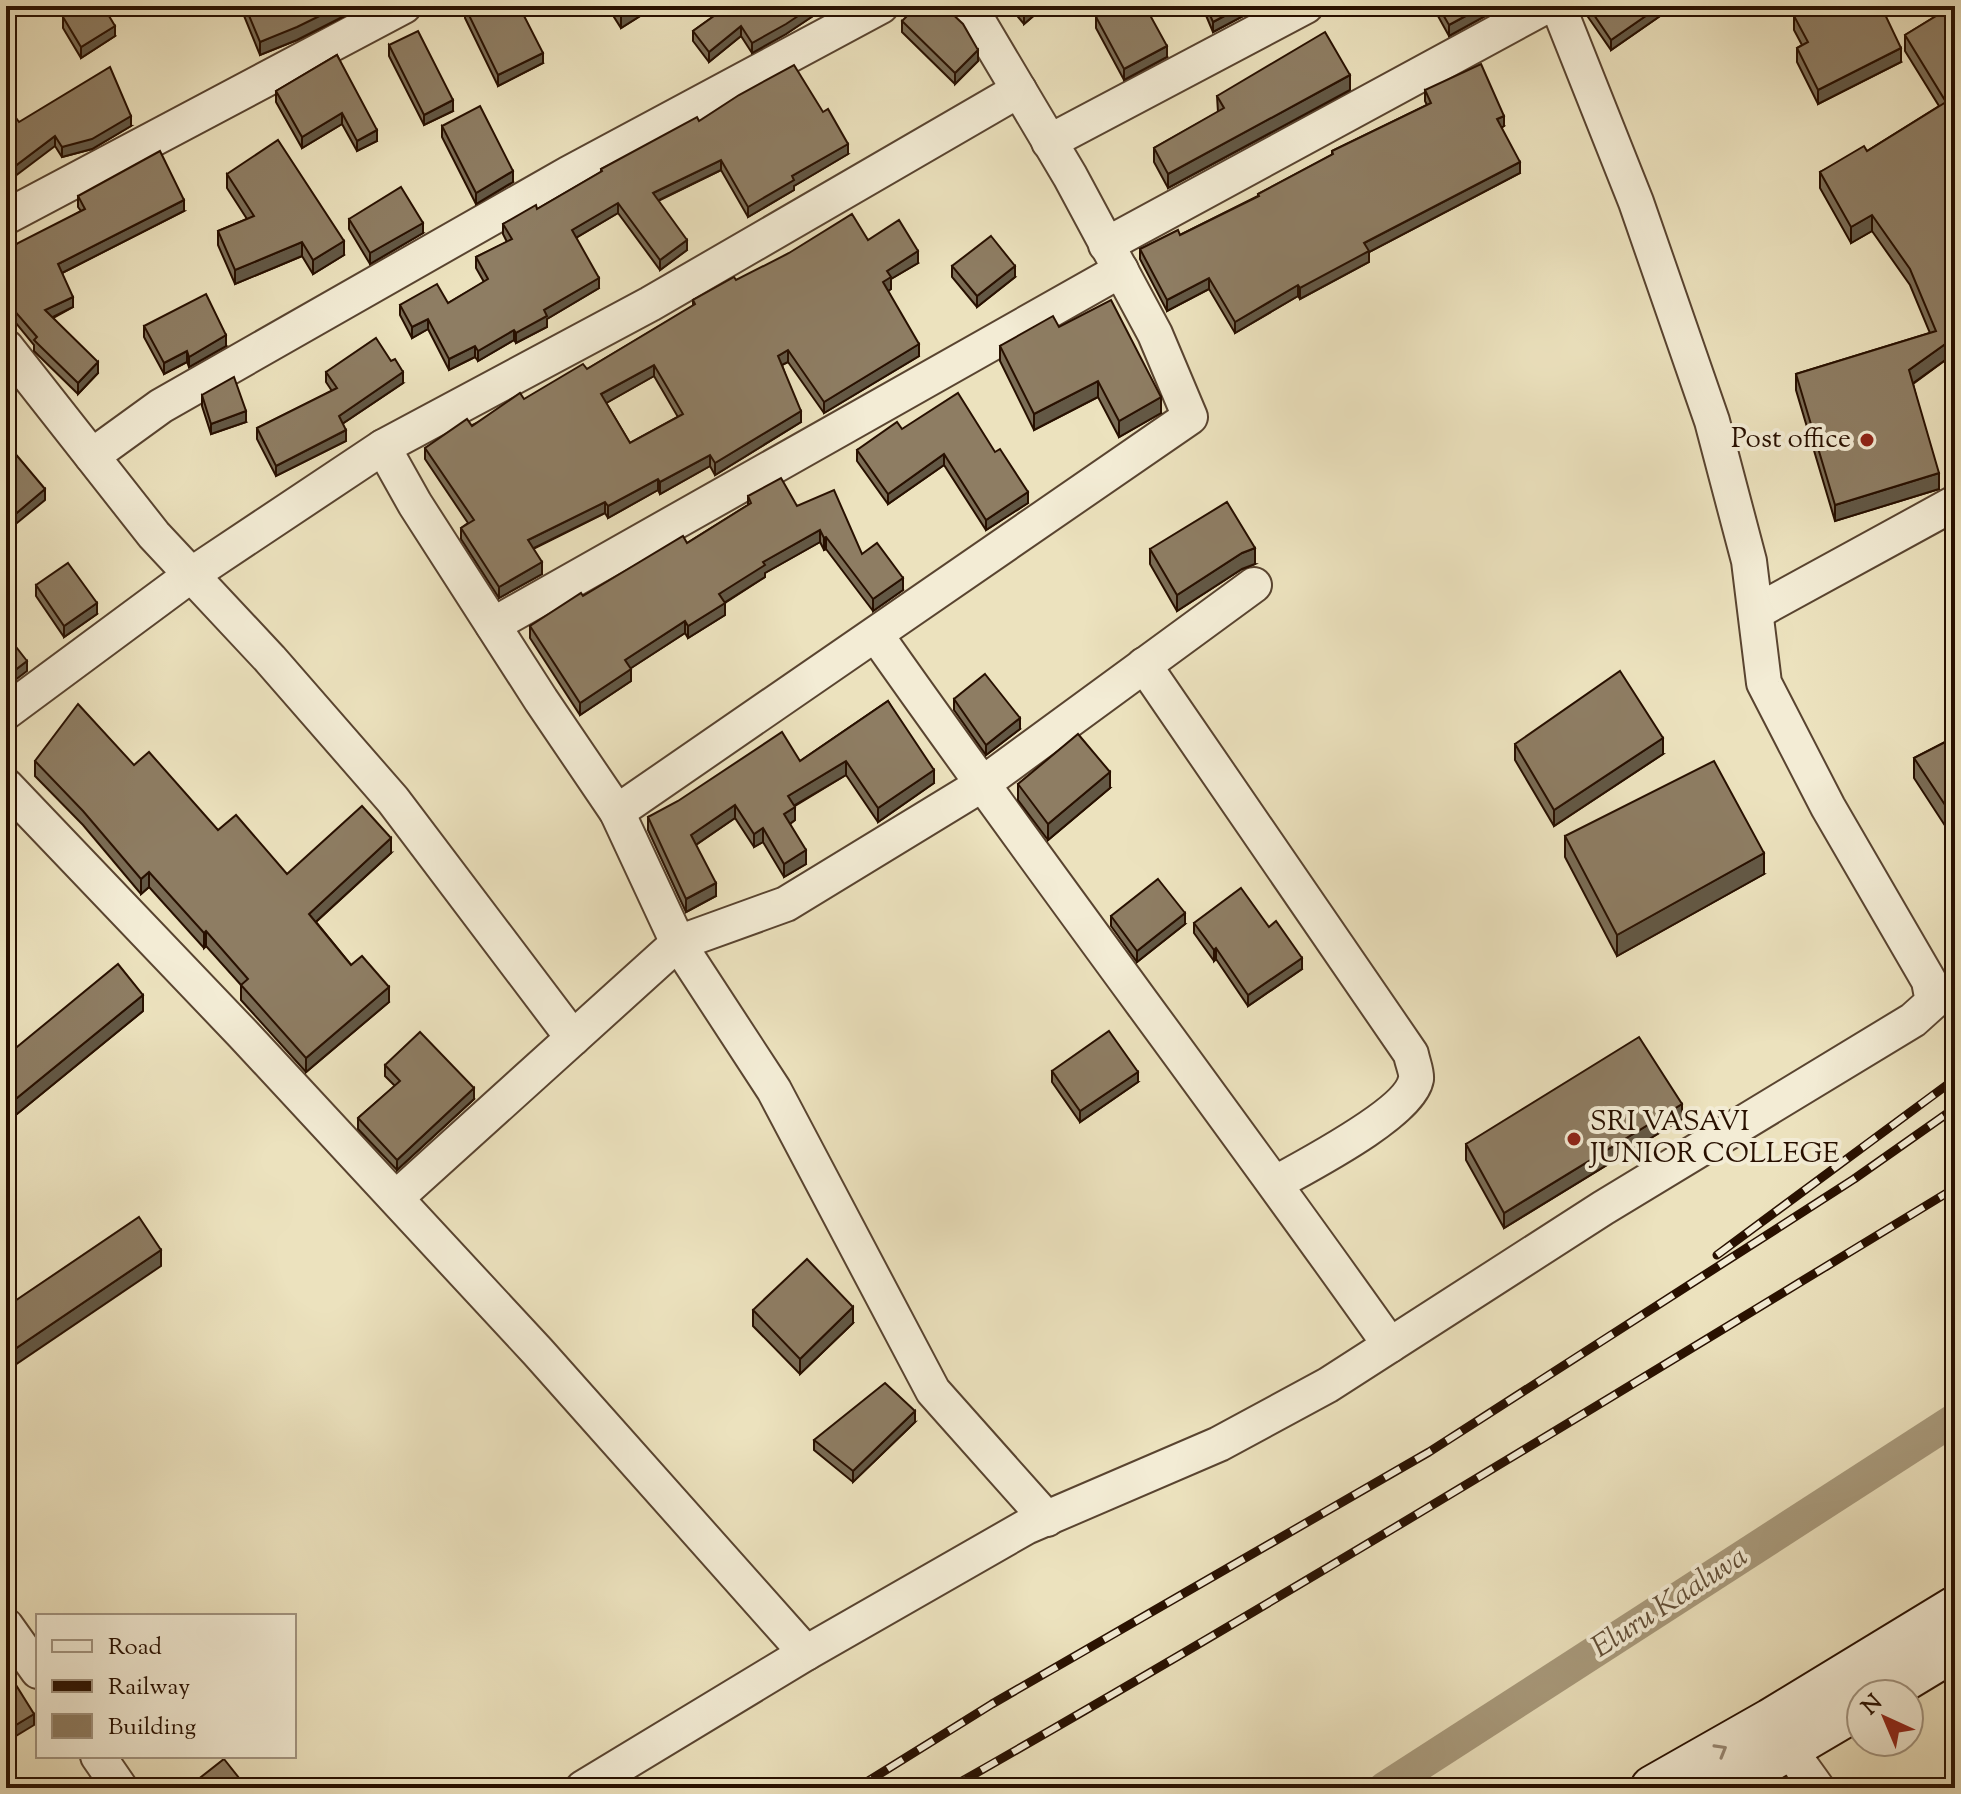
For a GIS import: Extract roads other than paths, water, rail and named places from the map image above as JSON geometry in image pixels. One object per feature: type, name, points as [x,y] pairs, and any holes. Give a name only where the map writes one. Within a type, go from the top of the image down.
[{"type":"main road","points":[[1653,1788],[1771,1721],[1955,1609]]},
{"type":"main road","points":[[1905,1678],[1955,1648]]},
{"type":"main road","points":[[1720,1788],[1845,1715]]},
{"type":"street","points":[[6,217],[404,6]]},
{"type":"street","points":[[92,456],[161,406],[213,376],[568,174],[881,6]]},
{"type":"street","points":[[617,812],[1190,417],[1155,334],[1114,257],[969,6]]},
{"type":"street","points":[[1049,142],[1306,6]]},
{"type":"street","points":[[493,625],[1114,257],[1546,6]]},
{"type":"street","points":[[583,1788],[806,1653],[1026,1527],[1219,1444],[1328,1385],[1603,1208],[1913,1020],[1933,1002],[1929,981],[1828,807],[1764,683],[1749,561],[1712,421],[1636,202],[1558,6]]},
{"type":"street","points":[[6,712],[191,575],[383,447],[650,304],[1019,90]]},
{"type":"street","points":[[6,347],[154,535],[393,800],[573,1038]]},
{"type":"street","points":[[383,447],[415,504],[617,812],[678,943],[774,1090],[933,1391],[1047,1519]]},
{"type":"street","points":[[1756,612],[1955,503]]},
{"type":"street","points":[[396,1198],[678,943],[786,904],[981,785],[1254,585]]},
{"type":"street","points":[[876,635],[981,785],[1276,1183],[1390,1345]]},
{"type":"street","points":[[1144,665],[1411,1054],[1416,1079],[1405,1099],[1353,1140],[1276,1183]]},
{"type":"street","points":[[6,786],[396,1198],[538,1352],[806,1653]]},
{"type":"street","points":[[6,1626],[36,1668]]},
{"type":"street","points":[[1789,1749],[1817,1788]]},
{"type":"street","points":[[99,1758],[120,1788]]},
{"type":"waterway","name":"Eluru Kaaluva","points":[[1384,1788],[1955,1419]]},
{"type":"railway","points":[[1717,1255],[1955,1079]]},
{"type":"railway","points":[[857,1788],[992,1704],[1429,1452],[1854,1179],[1955,1108]]},
{"type":"railway","points":[[950,1788],[1329,1567],[1955,1188]]},
{"type":"place","name":"Post office","points":[[1867,440]]},
{"type":"place","name":"SRI VASAVI JUNIOR COLLEGE","points":[[1574,1139]]}]
